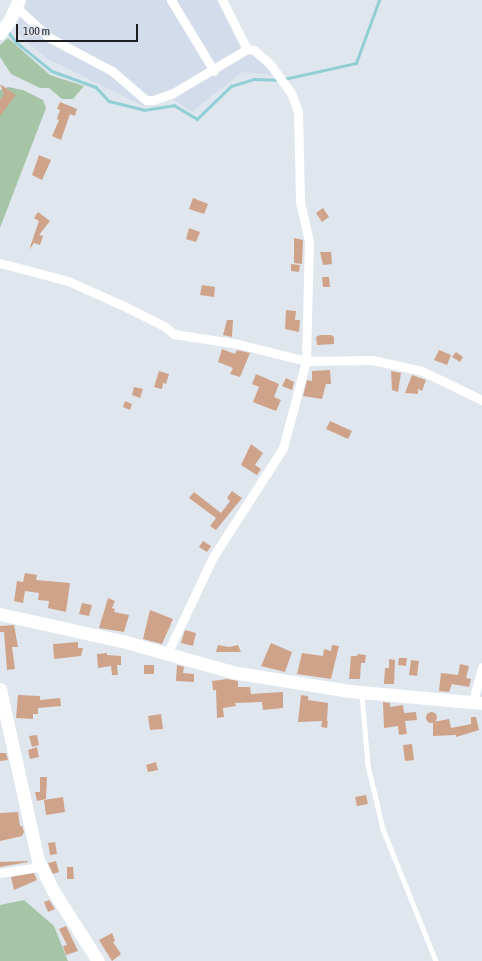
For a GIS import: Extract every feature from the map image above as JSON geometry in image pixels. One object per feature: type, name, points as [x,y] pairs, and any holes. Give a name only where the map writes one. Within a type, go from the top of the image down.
[{"type":"street","points":[[172,0],[214,71]]},
{"type":"street","points":[[222,0],[247,49]]},
{"type":"street","points":[[0,33],[9,22],[17,3],[50,38],[112,71],[146,100],[153,100],[173,93],[214,71],[247,49],[254,50],[270,64],[291,93],[298,111],[300,202],[309,240],[306,361],[283,448],[212,557],[167,654]]},
{"type":"street","points":[[0,263],[68,281],[126,307],[164,326],[174,334],[238,344],[306,361],[372,360],[422,371],[482,400]]},
{"type":"street","points":[[0,614],[122,641],[232,672],[362,692],[477,702],[482,667]]},
{"type":"street","points":[[0,689],[26,818],[39,862],[52,889],[98,961]]},
{"type":"street","points":[[0,873],[36,867],[39,862]]},
{"type":"lane","points":[[362,692],[368,765],[383,829],[436,961]]},
{"type":"shaded area","points":[[27,0],[219,0],[240,47],[247,53],[256,54],[273,75],[242,72],[192,112],[171,98],[143,106],[46,58],[15,31]]},
{"type":"green space","points":[[8,38],[50,75],[84,86],[73,99],[62,99],[49,88],[40,88],[11,74],[0,57],[0,45]]},
{"type":"green space","points":[[8,87],[23,90],[43,100],[46,108],[0,228],[0,90]]},
{"type":"green space","points":[[24,900],[54,926],[68,961],[0,961],[0,905]]},
{"type":"building","points":[[0,84],[16,95],[0,116],[0,100],[4,94]]},
{"type":"building","points":[[60,102],[77,109],[75,116],[70,114],[61,140],[52,136],[59,120],[57,119],[60,110],[57,109]]},
{"type":"building","points":[[39,155],[51,160],[42,180],[32,175]]},
{"type":"building","points":[[193,198],[208,204],[204,214],[189,209]]},
{"type":"building","points":[[323,208],[329,217],[322,222],[316,213]]},
{"type":"building","points":[[38,212],[50,221],[39,235],[43,236],[40,245],[34,243],[29,250],[39,221],[34,218]]},
{"type":"building","points":[[189,228],[200,232],[196,242],[186,239]]},
{"type":"building","points":[[294,238],[303,240],[302,264],[294,263]]},
{"type":"building","points":[[320,252],[331,252],[332,264],[323,265]]},
{"type":"building","points":[[291,264],[300,265],[299,272],[291,271]]},
{"type":"building","points":[[322,277],[329,277],[330,287],[323,287]]},
{"type":"building","points":[[202,285],[215,287],[214,297],[200,295]]},
{"type":"building","points":[[286,310],[296,311],[295,320],[300,320],[299,332],[285,329]]},
{"type":"building","points":[[227,320],[233,320],[232,337],[223,335]]},
{"type":"building","points":[[320,335],[331,335],[334,337],[334,344],[317,345],[316,337]]},
{"type":"building","points":[[222,349],[235,354],[237,350],[250,353],[240,377],[230,374],[233,368],[218,362]]},
{"type":"building","points":[[439,350],[451,355],[447,365],[434,360]]},
{"type":"building","points":[[456,352],[463,357],[460,362],[452,357]]},
{"type":"building","points":[[330,370],[331,384],[326,384],[322,399],[303,396],[307,380],[312,381],[312,371]]},
{"type":"building","points":[[159,371],[169,374],[166,384],[163,383],[162,389],[154,387]]},
{"type":"building","points":[[391,371],[401,373],[398,392],[392,390]]},
{"type":"building","points":[[256,374],[279,384],[274,397],[281,400],[276,411],[253,402],[259,387],[252,384]]},
{"type":"building","points":[[412,375],[426,380],[422,391],[418,389],[418,394],[405,393]]},
{"type":"building","points":[[286,378],[294,382],[292,390],[282,386]]},
{"type":"building","points":[[134,387],[143,389],[140,398],[132,395]]},
{"type":"building","points":[[125,401],[132,404],[130,410],[123,407]]},
{"type":"building","points":[[330,421],[352,431],[348,439],[326,429]]},
{"type":"building","points":[[251,444],[263,453],[255,465],[261,469],[257,475],[241,465]]},
{"type":"building","points":[[232,491],[242,498],[216,530],[210,526],[216,518],[189,498],[194,492],[221,513],[230,501],[227,498]]},
{"type":"building","points":[[203,541],[211,546],[207,552],[199,547]]},
{"type":"building","points":[[25,573],[37,575],[36,580],[70,583],[66,612],[48,608],[49,601],[38,600],[39,593],[25,591],[23,603],[14,601],[17,581],[23,582]]},
{"type":"building","points":[[108,598],[115,601],[112,608],[115,609],[114,612],[129,615],[124,632],[99,628]]},
{"type":"building","points":[[82,603],[92,605],[89,616],[79,614]]},
{"type":"building","points":[[150,610],[173,619],[162,644],[143,639]]},
{"type":"building","points":[[14,625],[18,647],[12,647],[15,669],[7,670],[4,632],[0,632],[0,626]]},
{"type":"building","points":[[185,630],[196,633],[193,646],[181,643]]},
{"type":"building","points":[[78,642],[78,648],[83,648],[81,656],[54,659],[53,644]]},
{"type":"building","points":[[271,643],[292,652],[285,672],[261,666]]},
{"type":"building","points":[[218,645],[229,647],[238,645],[241,652],[216,652]]},
{"type":"building","points":[[332,645],[339,646],[331,679],[297,674],[302,653],[323,656],[324,649],[331,651]]},
{"type":"building","points":[[107,653],[107,655],[121,656],[121,665],[117,665],[118,675],[112,675],[111,666],[98,668],[97,654]]},
{"type":"building","points":[[358,654],[366,655],[365,663],[361,663],[360,679],[349,679],[351,656],[357,656]]},
{"type":"building","points":[[399,658],[407,658],[406,666],[398,665]]},
{"type":"building","points":[[389,659],[395,660],[394,684],[384,684],[385,668],[389,668]]},
{"type":"building","points":[[411,660],[419,661],[417,676],[409,675]]},
{"type":"building","points":[[460,664],[469,666],[466,678],[471,679],[469,687],[452,684],[449,692],[439,691],[441,673],[458,675]]},
{"type":"building","points":[[144,665],[154,665],[154,674],[144,674]]},
{"type":"building","points":[[177,665],[184,667],[183,673],[194,674],[194,682],[176,681]]},
{"type":"building","points":[[227,679],[238,681],[238,687],[250,687],[251,694],[283,692],[283,708],[263,710],[262,702],[235,703],[236,706],[223,708],[224,717],[217,718],[216,690],[213,690],[212,681]]},
{"type":"building","points":[[18,695],[40,696],[40,700],[60,698],[61,706],[38,708],[38,714],[33,714],[33,719],[16,718]]},
{"type":"building","points":[[301,695],[308,696],[308,700],[328,703],[327,728],[321,727],[322,721],[298,722]]},
{"type":"building","points":[[383,702],[390,703],[390,707],[403,705],[404,713],[416,712],[417,720],[405,721],[407,734],[399,735],[398,726],[384,728]]},
{"type":"building","points":[[429,712],[433,712],[435,713],[435,721],[429,722],[426,719],[426,715]]},
{"type":"building","points":[[161,714],[163,729],[150,730],[148,716]]},
{"type":"building","points":[[471,717],[476,717],[479,730],[456,737],[456,735],[433,736],[433,722],[449,719],[451,728],[471,724]]},
{"type":"building","points":[[37,735],[39,745],[32,747],[29,736]]},
{"type":"building","points":[[412,744],[414,760],[405,761],[403,745]]},
{"type":"building","points":[[37,747],[39,757],[30,759],[28,750]]},
{"type":"building","points":[[0,753],[6,753],[8,760],[0,761]]},
{"type":"building","points":[[156,762],[158,770],[148,772],[146,765]]},
{"type":"building","points":[[40,777],[47,777],[46,799],[37,801],[35,792],[40,792]]},
{"type":"building","points":[[366,795],[368,804],[357,806],[355,797]]},
{"type":"building","points":[[63,797],[65,812],[46,815],[44,800]]},
{"type":"building","points":[[18,812],[20,826],[22,826],[24,832],[22,836],[0,841],[0,813]]},
{"type":"building","points":[[55,842],[57,854],[50,855],[48,843]]},
{"type":"building","points":[[56,861],[59,872],[53,874],[48,863]]},
{"type":"building","points":[[0,862],[28,862],[0,867]]},
{"type":"building","points":[[67,867],[73,867],[74,879],[67,879]]},
{"type":"building","points":[[34,873],[37,880],[14,890],[11,877]]},
{"type":"building","points":[[49,900],[55,909],[48,912],[44,902]]},
{"type":"building","points":[[66,926],[78,951],[66,955],[63,946],[67,945],[59,929]]},
{"type":"building","points":[[112,933],[115,941],[113,942],[121,954],[112,961],[99,940]]},
{"type":"waterway","points":[[284,79],[356,63],[379,0]]},
{"type":"waterway","points":[[7,30],[16,42],[52,71],[96,87],[109,101],[144,110],[174,105],[197,119],[231,86],[254,79],[278,80]]}]
